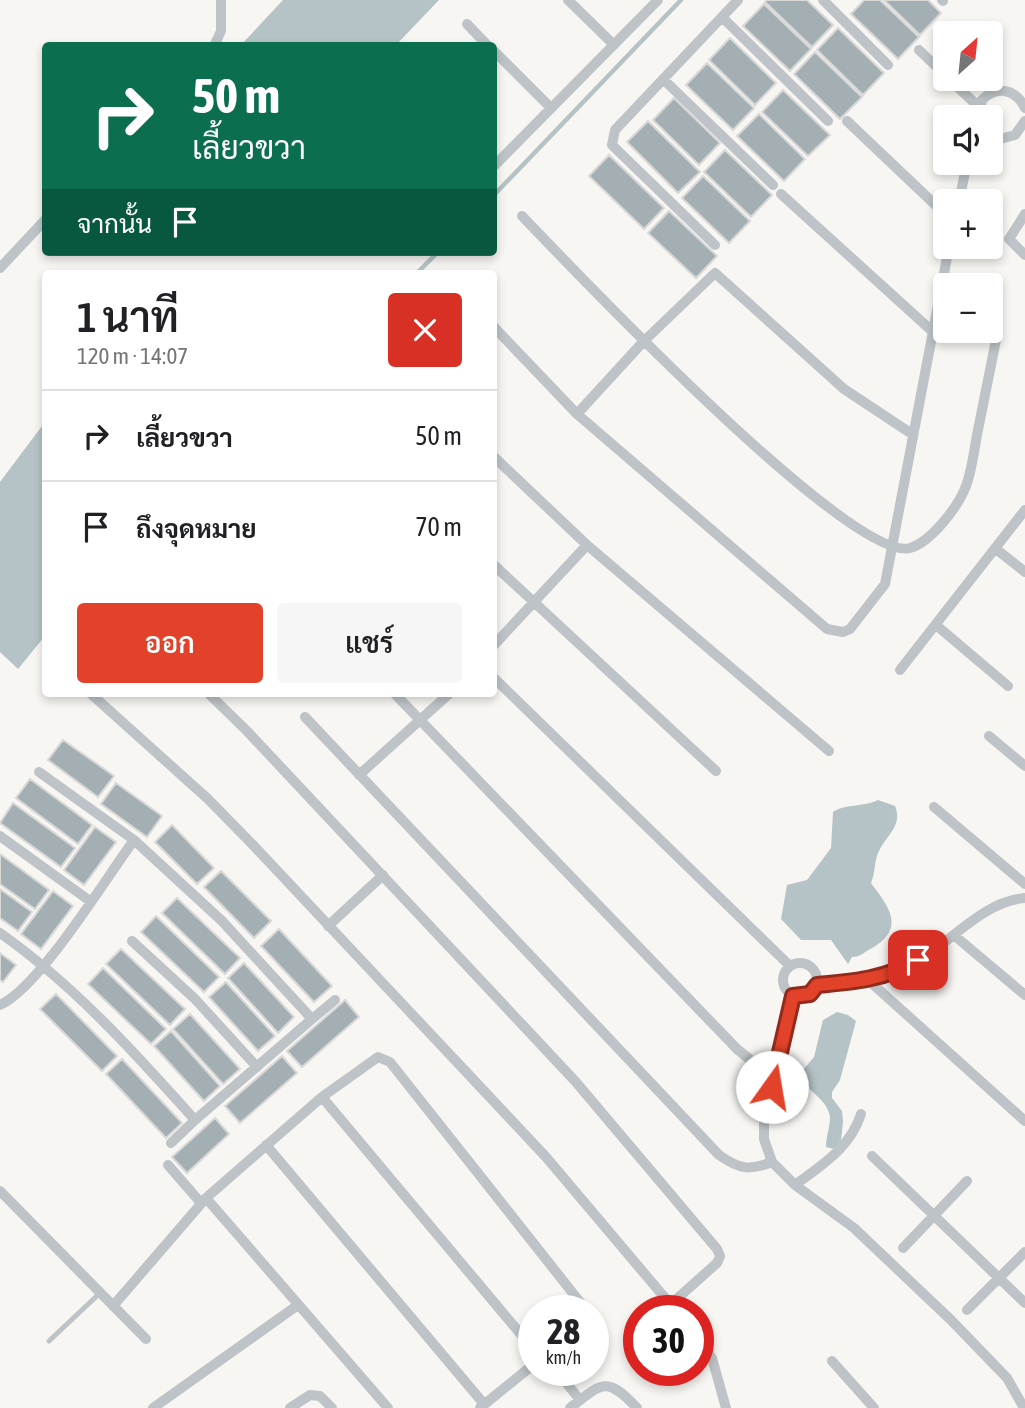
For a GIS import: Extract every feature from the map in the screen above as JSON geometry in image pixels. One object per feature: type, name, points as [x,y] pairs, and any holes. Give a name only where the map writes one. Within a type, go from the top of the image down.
[{"type":"street","points":[[216,42],[221,31],[221,0]]},
{"type":"street","points":[[568,0],[614,45]]},
{"type":"street","points":[[497,163],[658,0]]},
{"type":"street","points":[[715,245],[612,145],[615,131],[738,0]]},
{"type":"street","points":[[823,0],[888,65]]},
{"type":"street","points":[[722,17],[828,121]]},
{"type":"street","points":[[467,24],[484,42]]},
{"type":"street","points":[[919,50],[933,63]]},
{"type":"street","points":[[497,54],[550,107]]},
{"type":"street","points":[[663,79],[773,185]]},
{"type":"street","points":[[1016,95],[1025,85]]},
{"type":"street","points":[[982,105],[987,95],[1002,90],[1016,95],[1025,108]]},
{"type":"street","points":[[960,91],[972,105]]},
{"type":"street","points":[[846,121],[933,203]]},
{"type":"street","points":[[1003,138],[1015,135],[1025,121]]},
{"type":"street","points":[[497,330],[577,414],[715,536],[827,629],[843,632],[850,629],[885,584],[932,331],[781,194]]},
{"type":"street","points":[[1025,214],[1009,239],[1025,255]]},
{"type":"street","points":[[522,216],[643,342],[739,433],[829,508],[891,546],[908,549],[927,540],[965,490],[995,343]]},
{"type":"street","points":[[0,268],[42,223]]},
{"type":"street","points":[[577,414],[643,342],[715,273],[844,389],[912,434]]},
{"type":"street","points":[[497,460],[587,545],[829,751]]},
{"type":"street","points":[[900,670],[1025,510]]},
{"type":"street","points":[[497,642],[587,545]]},
{"type":"street","points":[[996,549],[1025,572]]},
{"type":"street","points":[[497,568],[716,771]]},
{"type":"street","points":[[936,625],[1008,686]]},
{"type":"street","points":[[497,681],[790,966],[807,965],[816,973],[817,985],[810,994],[793,996]]},
{"type":"street","points":[[94,697],[208,799],[546,1157],[663,1295]]},
{"type":"street","points":[[212,697],[575,1081],[717,1249],[720,1256],[717,1263],[685,1295]]},
{"type":"street","points":[[398,697],[737,1049],[753,1062],[775,1068]]},
{"type":"street","points":[[359,775],[446,697]]},
{"type":"street","points":[[305,717],[719,1154],[742,1169],[754,1169],[772,1162]]},
{"type":"street","points":[[989,736],[1025,766]]},
{"type":"street","points":[[39,772],[134,840],[222,920],[312,1019]]},
{"type":"street","points":[[934,807],[1025,884]]},
{"type":"street","points":[[0,836],[90,901]]},
{"type":"street","points":[[0,1005],[13,999],[45,965],[134,840]]},
{"type":"street","points":[[328,926],[383,875]]},
{"type":"street","points":[[817,985],[867,979],[903,969],[955,936],[987,911],[1025,898]]},
{"type":"street","points":[[0,933],[45,965],[138,1056],[195,1121]]},
{"type":"street","points":[[955,936],[1025,995]]},
{"type":"street","points":[[132,941],[195,999],[257,1067]]},
{"type":"street","points":[[790,966],[783,982],[793,996],[764,1124],[764,1139],[772,1162],[795,1185],[854,1228],[951,1320],[1007,1378],[1024,1408]]},
{"type":"street","points":[[867,979],[1025,1121]]},
{"type":"street","points":[[171,1143],[335,1000]]},
{"type":"street","points":[[113,1306],[204,1200],[322,1097],[378,1057],[390,1062],[574,1295]]},
{"type":"street","points":[[322,1097],[518,1331]]},
{"type":"street","points":[[795,1185],[841,1151],[852,1139],[861,1114]]},
{"type":"street","points":[[266,1145],[482,1406],[518,1377]]},
{"type":"street","points":[[872,1156],[1025,1303]]},
{"type":"street","points":[[169,1165],[204,1200],[388,1408]]},
{"type":"street","points":[[903,1248],[967,1181]]},
{"type":"street","points":[[0,1191],[146,1339]]},
{"type":"street","points":[[968,1310],[1025,1252]]},
{"type":"street","points":[[153,1408],[298,1305]]},
{"type":"street","points":[[832,1361],[874,1408]]},
{"type":"street","points":[[714,1365],[726,1408]]},
{"type":"street","points":[[570,1408],[599,1385],[608,1384],[617,1388],[637,1408]]},
{"type":"street","points":[[569,1386],[580,1400]]},
{"type":"street","points":[[290,1408],[310,1395],[320,1396],[332,1408]]},
{"type":"lane","points":[[49,1341],[100,1293]]},
{"type":"shaded area","points":[[283,0],[439,0],[399,42],[244,42]]},
{"type":"shaded area","points":[[42,426],[42,640],[18,669],[0,652],[0,482]]},
{"type":"shaded area","points":[[878,800],[895,806],[897,813],[895,826],[877,856],[871,883],[884,900],[891,917],[891,925],[889,933],[882,940],[862,954],[852,957],[848,964],[831,940],[801,940],[781,919],[787,885],[807,880],[831,848],[833,812]]},
{"type":"shaded area","points":[[837,1012],[856,1021],[840,1080],[832,1092],[832,1098],[842,1111],[843,1122],[841,1140],[834,1149],[826,1147],[830,1118],[826,1106],[797,1077],[814,1057],[823,1020]]},
{"type":"building","points":[[807,0],[833,25],[812,47],[765,2]]},
{"type":"building","points":[[864,0],[880,0],[919,37],[898,59],[851,14]]},
{"type":"building","points":[[884,0],[928,0],[941,13],[920,35]]},
{"type":"building","points":[[764,4],[811,49],[790,71],[743,26]]},
{"type":"building","points":[[838,28],[884,73],[863,95],[817,50]]},
{"type":"building","points":[[730,38],[776,83],[755,105],[709,60]]},
{"type":"building","points":[[815,52],[862,97],[840,119],[794,74]]},
{"type":"building","points":[[707,63],[754,108],[733,130],[686,85]]},
{"type":"building","points":[[783,90],[830,135],[808,156],[762,112]]},
{"type":"building","points":[[674,98],[720,143],[699,165],[653,120]]},
{"type":"building","points":[[759,114],[805,159],[784,181],[737,136]]},
{"type":"building","points":[[648,121],[700,172],[678,193],[627,142]]},
{"type":"building","points":[[725,150],[772,195],[751,217],[704,172]]},
{"type":"building","points":[[609,155],[664,208],[644,229],[589,176]]},
{"type":"building","points":[[703,176],[750,221],[729,243],[682,198]]},
{"type":"building","points":[[669,211],[717,256],[696,278],[648,233]]},
{"type":"building","points":[[63,740],[114,776],[98,797],[48,760]]},
{"type":"building","points":[[30,779],[92,825],[78,844],[16,798]]},
{"type":"building","points":[[116,783],[162,816],[147,837],[101,804]]},
{"type":"building","points":[[13,803],[75,848],[61,867],[0,823]]},
{"type":"building","points":[[172,825],[214,868],[197,884],[155,842]]},
{"type":"building","points":[[95,827],[116,842],[84,885],[64,870]]},
{"type":"building","points":[[0,854],[49,890],[35,909],[0,884]]},
{"type":"building","points":[[221,871],[271,921],[254,938],[204,887]]},
{"type":"building","points":[[0,889],[32,912],[18,931],[0,918]]},
{"type":"building","points":[[53,891],[73,906],[41,949],[21,934]]},
{"type":"building","points":[[177,898],[240,958],[225,974],[162,913]]},
{"type":"building","points":[[156,916],[219,977],[204,992],[141,932]]},
{"type":"building","points":[[279,929],[332,986],[314,1002],[261,946]]},
{"type":"building","points":[[121,949],[185,1009],[170,1025],[106,964]]},
{"type":"building","points":[[0,953],[16,965],[3,982],[0,980]]},
{"type":"building","points":[[244,963],[294,1017],[278,1033],[228,978]]},
{"type":"building","points":[[103,968],[166,1029],[151,1044],[88,984]]},
{"type":"building","points":[[226,982],[275,1036],[258,1051],[209,997]]},
{"type":"building","points":[[56,994],[117,1056],[102,1071],[40,1009]]},
{"type":"building","points":[[345,1000],[359,1017],[302,1067],[287,1051]]},
{"type":"building","points":[[190,1014],[240,1069],[223,1084],[173,1029]]},
{"type":"building","points":[[171,1031],[220,1086],[204,1101],[154,1046]]},
{"type":"building","points":[[282,1056],[297,1073],[240,1123],[225,1106]]},
{"type":"building","points":[[122,1059],[182,1123],[166,1138],[106,1074]]},
{"type":"building","points":[[215,1118],[229,1134],[187,1173],[172,1157]]},
{"type":"waterway","points":[[497,192],[681,0]]},
{"type":"waterway","points":[[420,270],[434,256]]},
{"type":"route","points":[[772,1087],[793,996],[805,997],[817,985],[867,979],[903,969],[918,960]]}]
